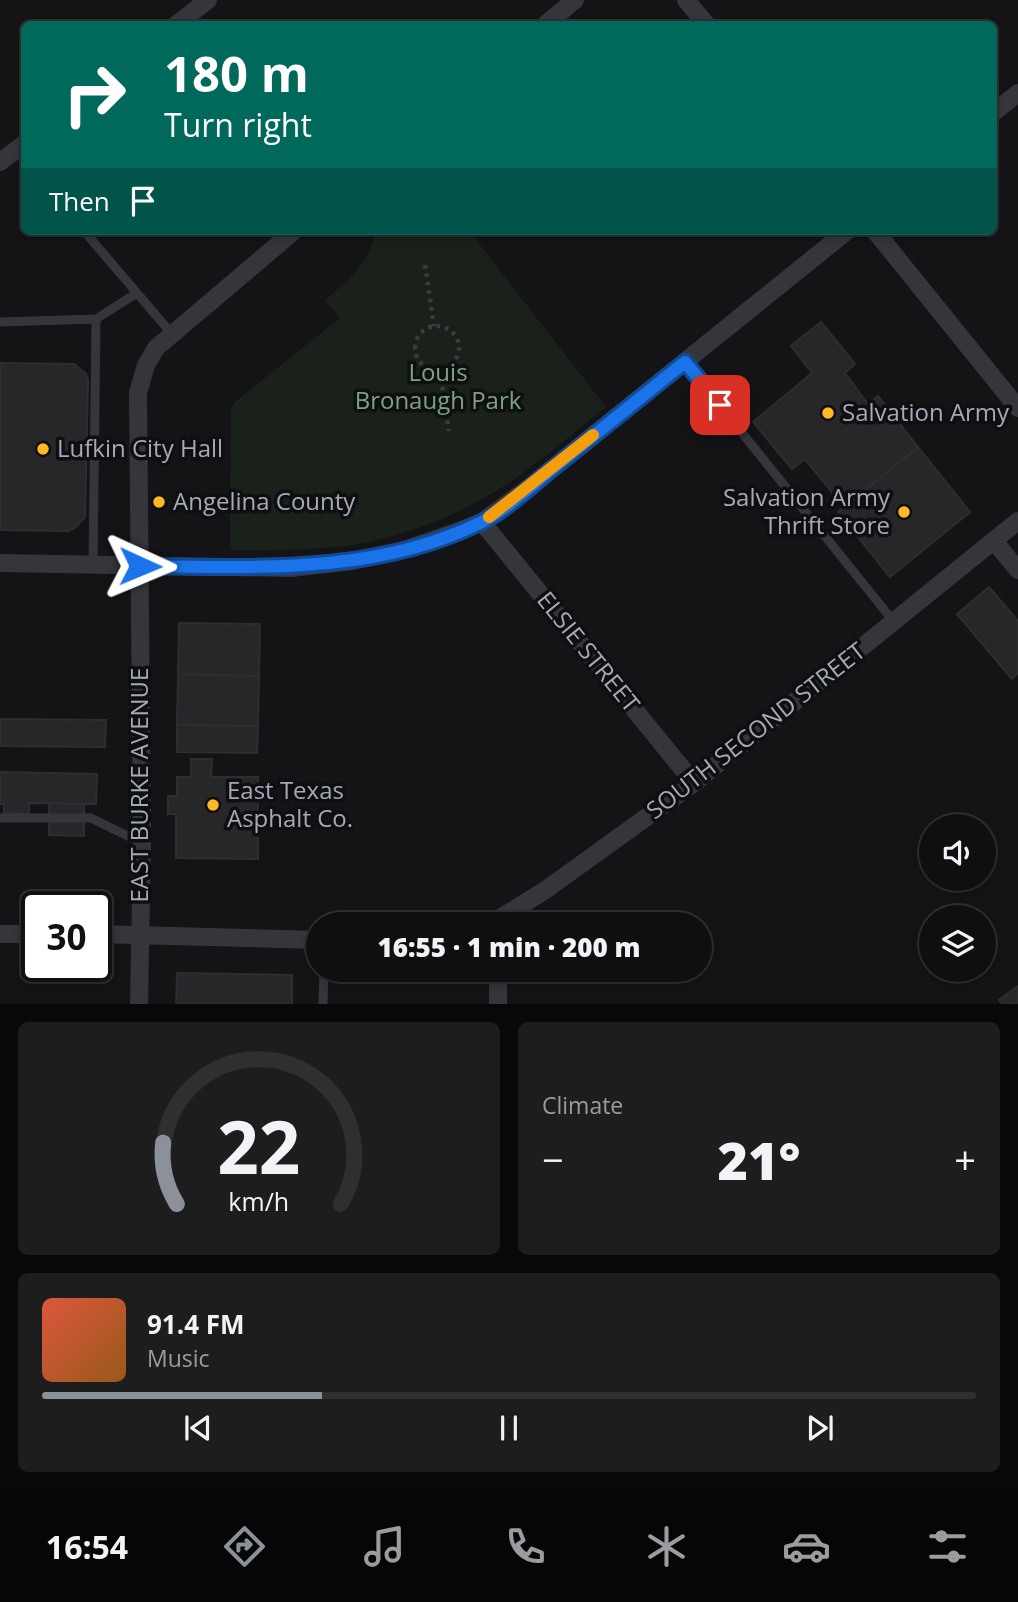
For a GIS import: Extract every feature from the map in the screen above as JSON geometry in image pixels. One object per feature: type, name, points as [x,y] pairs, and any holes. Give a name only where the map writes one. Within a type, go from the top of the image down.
[{"type":"street","points":[[181,21],[208,0]]},
{"type":"street","points":[[550,21],[575,0]]},
{"type":"street","points":[[686,0],[704,21]]},
{"type":"street","points":[[997,110],[1018,93]]},
{"type":"street","points":[[0,162],[21,152]]},
{"type":"street","name":"EAST BURKE AVENUE","points":[[139,1003],[142,843],[138,393],[146,365],[156,348],[290,235]]},
{"type":"street","points":[[0,563],[291,568],[352,561],[404,550],[482,522],[842,235]]},
{"type":"street","points":[[879,235],[1018,408]]},
{"type":"street","name":"SOUTH SECOND STREET","points":[[510,912],[544,891],[694,783],[1018,521]]},
{"type":"street","name":"ELSIE STREET","points":[[482,522],[694,783]]},
{"type":"street","points":[[995,541],[1018,570]]},
{"type":"street","points":[[0,934],[21,934]]},
{"type":"street","points":[[112,934],[306,940]]},
{"type":"street","points":[[498,982],[498,1003]]},
{"type":"lane","points":[[88,235],[172,334]]},
{"type":"lane","points":[[0,322],[96,319],[137,293]]},
{"type":"lane","points":[[93,565],[96,319]]},
{"type":"lane","points":[[685,362],[894,622]]},
{"type":"lane","points":[[0,818],[92,818],[142,843]]},
{"type":"lane","points":[[323,1003],[324,982]]},
{"type":"path","points":[[425,265],[434,326]]},
{"type":"path","points":[[434,326],[447,328],[459,344],[459,351],[453,363],[440,370],[426,367],[420,361],[415,347],[421,333],[434,326]]},
{"type":"path","points":[[440,370],[449,431]]},
{"type":"green space","name":"Louis Bronaugh Park","points":[[374,235],[472,235],[606,407],[510,482],[464,509],[429,524],[394,536],[342,546],[294,550],[230,550],[231,408],[340,318],[325,301],[363,262]]},
{"type":"building","name":"Salvation Army","points":[[821,322],[855,364],[845,373],[868,404],[878,396],[918,447],[844,507],[805,459],[792,469],[753,422],[812,373],[791,346]]},
{"type":"building","name":"Lufkin City Hall","points":[[0,363],[74,364],[86,374],[85,517],[75,528],[68,531],[0,530]]},
{"type":"building","name":"Salvation Army Thrift Store","points":[[918,447],[970,512],[890,577],[838,512]]},
{"type":"building","points":[[989,587],[1018,621],[1018,673],[1012,679],[957,614]]},
{"type":"building","points":[[179,623],[260,624],[259,676],[178,674]]},
{"type":"building","points":[[178,674],[259,676],[258,726],[177,725]]},
{"type":"building","points":[[0,719],[106,720],[105,747],[0,746]]},
{"type":"building","points":[[177,725],[258,726],[257,753],[177,752]]},
{"type":"building","name":"East Texas Asphalt Co.","points":[[191,759],[212,759],[211,777],[258,777],[258,859],[176,858],[176,814],[168,814],[168,796],[177,796],[177,777],[191,777]]},
{"type":"building","points":[[0,772],[97,774],[96,804],[29,803],[29,814],[4,813],[4,804],[0,804]]},
{"type":"building","points":[[49,803],[84,804],[84,836],[49,835]]},
{"type":"building","points":[[177,973],[292,975],[292,1004],[176,1004]]},
{"type":"building","points":[[1018,986],[1018,1004],[1002,1004],[999,1000]]},
{"type":"slow traffic","points":[[489,517],[593,435]]},
{"type":"place","name":"Salvation Army","points":[[828,413]]},
{"type":"place","name":"Lufkin City Hall","points":[[43,449]]},
{"type":"place","name":"Angelina County","points":[[159,502]]},
{"type":"place","name":"Salvation Army Thrift Store","points":[[904,512]]},
{"type":"place","name":"East Texas Asphalt Co.","points":[[213,805]]},
{"type":"route","points":[[140,566],[291,568],[352,561],[404,550],[482,522],[685,362],[720,405]]}]
